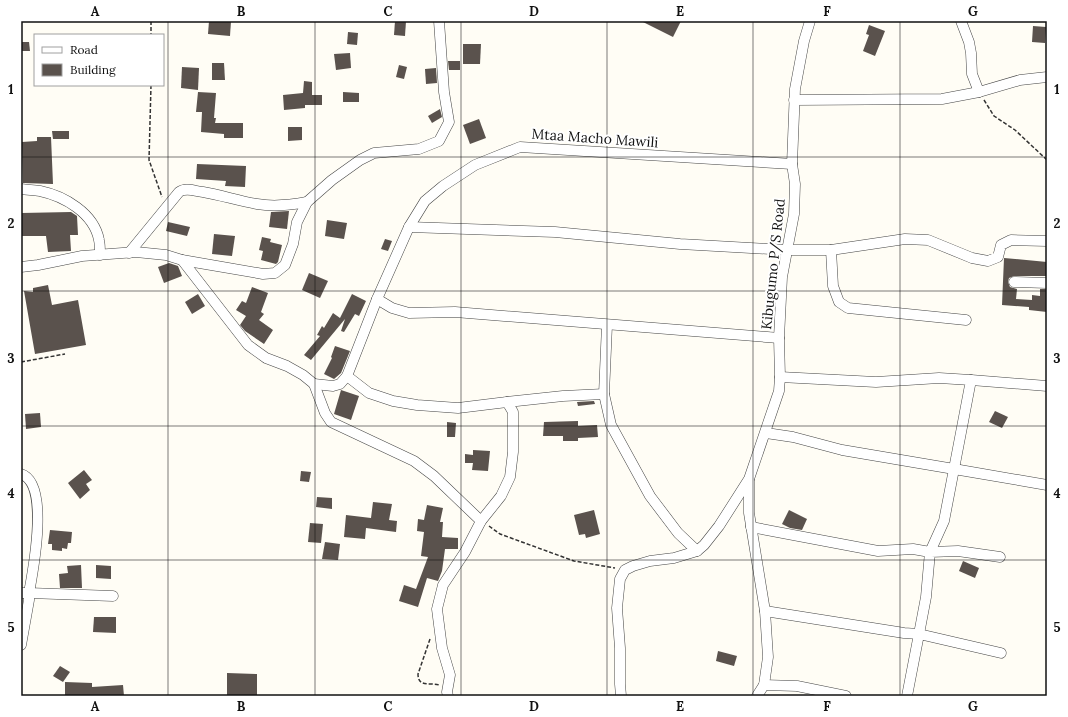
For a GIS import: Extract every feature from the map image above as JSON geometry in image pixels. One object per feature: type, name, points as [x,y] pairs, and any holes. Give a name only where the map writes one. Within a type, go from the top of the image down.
[{"type":"street","points":[[21,267],[38,266],[82,256],[150,253],[263,274],[275,273],[285,265],[293,244],[297,222],[307,202],[332,180],[360,160],[374,153],[418,149],[439,141],[449,122],[444,92],[439,21]]},
{"type":"street","name":"Kibugumo P/S Road","points":[[625,570],[650,561],[674,558],[697,551],[704,545],[720,526],[749,479],[766,433],[779,391],[780,377],[778,338],[782,277],[794,214],[795,184],[792,164],[794,100],[798,70],[810,21]]},
{"type":"street","points":[[961,21],[969,42],[972,74],[979,92]]},
{"type":"street","points":[[794,100],[942,100],[979,92],[1020,80],[1047,77]]},
{"type":"street","name":"Mtaa Macho Mawili","points":[[347,376],[377,299],[409,227],[425,201],[443,186],[474,165],[520,147],[792,164]]},
{"type":"street","points":[[21,189],[38,191],[56,196],[81,211],[90,220],[97,232],[100,255]]},
{"type":"street","points":[[130,253],[182,190],[188,189],[259,204],[290,205],[307,202]]},
{"type":"street","points":[[409,227],[555,232],[680,244],[787,250],[831,250],[905,239],[928,240],[972,258],[988,261],[998,257],[1001,245],[1011,240],[1047,241]]},
{"type":"street","points":[[831,250],[833,286],[839,302],[848,308],[966,320]]},
{"type":"street","points":[[182,260],[248,345],[266,358],[287,366],[303,375],[314,384],[325,413],[331,422],[414,461],[434,476],[483,519]]},
{"type":"street","points":[[1014,282],[1047,283]]},
{"type":"street","points":[[377,299],[392,308],[409,313],[455,312],[778,338]]},
{"type":"street","points":[[607,325],[604,394],[612,425],[650,496],[678,533],[697,551]]},
{"type":"street","points":[[314,384],[333,386],[340,384],[347,376],[369,393],[393,401],[417,405],[458,408],[563,396],[604,394]]},
{"type":"street","points":[[780,377],[876,382],[939,378],[1047,386]]},
{"type":"street","points":[[907,696],[926,597],[930,552],[944,520],[971,380]]},
{"type":"street","points":[[447,694],[450,675],[442,648],[437,609],[443,585],[465,552],[483,519],[501,496],[510,477],[513,452],[513,412],[507,402]]},
{"type":"street","points":[[766,433],[793,437],[842,450],[1047,485]]},
{"type":"street","points":[[21,474],[32,482],[36,496],[36,552],[25,593],[29,600],[21,645]]},
{"type":"street","points":[[749,479],[750,513],[765,610],[768,657],[764,685],[757,696]]},
{"type":"street","points":[[752,528],[878,551],[913,549],[930,552],[958,551],[1000,557]]},
{"type":"street","points":[[621,696],[617,608],[620,579],[625,570]]},
{"type":"street","points":[[25,593],[113,596]]},
{"type":"street","points":[[765,610],[904,633],[919,634],[1001,653]]},
{"type":"street","points":[[764,685],[797,686],[846,696]]},
{"type":"path","points":[[151,21],[151,34]]},
{"type":"path","points":[[151,86],[149,160],[166,209]]},
{"type":"path","points":[[979,92],[994,116],[1015,130],[1047,160]]},
{"type":"path","points":[[21,362],[65,354]]},
{"type":"path","points":[[483,519],[490,528],[500,534],[528,545],[574,561],[625,570]]},
{"type":"path","points":[[431,634],[418,678],[420,682],[426,685],[435,684],[441,686],[447,694]]},
{"type":"building","points":[[209,21],[231,21],[230,36],[208,34]]},
{"type":"building","points":[[395,21],[406,21],[405,36],[394,35]]},
{"type":"building","points":[[641,21],[681,21],[673,37]]},
{"type":"building","points":[[869,25],[885,31],[875,56],[863,51],[869,35],[866,34]]},
{"type":"building","points":[[1033,26],[1046,27],[1045,43],[1032,42]]},
{"type":"building","points":[[348,32],[358,33],[357,45],[347,44]]},
{"type":"building","points":[[21,42],[29,42],[30,51],[21,51]]},
{"type":"building","points":[[463,44],[481,44],[480,64],[463,64]]},
{"type":"building","points":[[350,53],[351,68],[336,70],[334,54]]},
{"type":"building","points":[[448,61],[460,61],[460,70],[449,70]]},
{"type":"building","points":[[212,63],[224,63],[225,80],[212,80]]},
{"type":"building","points":[[399,65],[407,67],[404,79],[396,77]]},
{"type":"building","points":[[182,67],[199,68],[198,90],[181,88]]},
{"type":"building","points":[[436,68],[437,83],[426,84],[425,69]]},
{"type":"building","points":[[304,81],[312,82],[312,95],[322,95],[322,105],[305,105],[305,108],[284,110],[283,95],[303,93]]},
{"type":"building","points":[[198,92],[216,93],[215,123],[243,123],[243,138],[224,138],[224,134],[201,132],[202,112],[196,112]]},
{"type":"building","points":[[343,92],[359,93],[359,102],[343,102]]},
{"type":"building","points":[[440,109],[442,117],[432,123],[428,116]]},
{"type":"building","points":[[479,119],[486,138],[470,144],[463,125]]},
{"type":"building","points":[[288,127],[302,127],[302,140],[288,141]]},
{"type":"building","points":[[52,131],[69,131],[69,139],[53,139]]},
{"type":"building","points":[[37,137],[51,137],[53,184],[23,183],[22,142],[37,141]]},
{"type":"building","points":[[197,164],[246,166],[245,187],[225,186],[226,181],[196,179]]},
{"type":"building","points":[[289,211],[287,229],[269,227],[271,212]]},
{"type":"building","points":[[71,212],[77,216],[78,235],[70,235],[71,251],[48,252],[46,236],[21,236],[21,213]]},
{"type":"building","points":[[327,220],[347,223],[344,239],[325,236]]},
{"type":"building","points":[[168,222],[190,227],[187,236],[166,231]]},
{"type":"building","points":[[214,234],[235,236],[232,256],[212,254]]},
{"type":"building","points":[[262,237],[271,239],[270,242],[282,245],[278,262],[276,264],[261,260],[263,251],[259,250]]},
{"type":"building","points":[[385,239],[392,241],[388,251],[381,249]]},
{"type":"building","points":[[1004,258],[1047,262],[1047,276],[1014,276],[1009,278],[1008,282],[1010,287],[1017,289],[1016,299],[1032,300],[1032,295],[1040,296],[1040,289],[1047,289],[1047,312],[1029,310],[1029,307],[1002,305]]},
{"type":"building","points":[[169,263],[178,266],[182,276],[164,283],[158,267]]},
{"type":"building","points":[[309,273],[328,281],[320,298],[302,290]]},
{"type":"building","points":[[48,285],[52,305],[78,300],[86,345],[35,354],[24,291],[33,292],[33,288]]},
{"type":"building","points":[[252,287],[268,293],[261,312],[264,314],[259,320],[273,330],[264,344],[245,331],[240,325],[246,316],[236,310],[242,301],[246,303]]},
{"type":"building","points":[[198,294],[205,306],[192,314],[185,302]]},
{"type":"building","points":[[352,294],[366,301],[359,316],[355,314],[344,332],[341,331],[345,319],[311,360],[304,355],[320,336],[317,335],[322,326],[324,328],[333,313],[340,318]]},
{"type":"building","points":[[335,346],[350,351],[341,373],[334,379],[324,374],[332,358],[331,357]]},
{"type":"building","points":[[341,390],[359,396],[351,420],[334,414]]},
{"type":"building","points":[[594,401],[595,404],[578,406],[577,402]]},
{"type":"building","points":[[995,411],[1008,417],[1002,428],[989,422]]},
{"type":"building","points":[[40,413],[41,427],[26,429],[25,414]]},
{"type":"building","points":[[578,421],[578,426],[597,425],[598,437],[578,438],[578,441],[563,441],[563,436],[543,436],[544,422]]},
{"type":"building","points":[[447,422],[456,423],[455,437],[447,437]]},
{"type":"building","points":[[473,450],[490,451],[488,471],[472,470],[473,463],[465,463],[465,454],[473,455]]},
{"type":"building","points":[[84,470],[92,480],[86,484],[90,490],[80,499],[68,483]]},
{"type":"building","points":[[301,471],[311,472],[309,482],[300,481]]},
{"type":"building","points":[[317,497],[332,498],[332,509],[316,507]]},
{"type":"building","points":[[373,502],[392,504],[389,520],[397,521],[396,532],[366,528],[365,539],[344,537],[346,515],[371,518]]},
{"type":"building","points":[[427,505],[443,508],[440,522],[443,522],[442,537],[458,538],[458,549],[445,549],[442,571],[438,581],[427,578],[418,607],[399,601],[404,585],[416,589],[428,557],[421,556],[424,532],[417,531],[418,519],[424,520]]},
{"type":"building","points":[[594,510],[600,534],[586,538],[585,534],[579,535],[574,515]]},
{"type":"building","points":[[789,510],[807,519],[802,530],[790,528],[782,524]]},
{"type":"building","points":[[310,523],[323,524],[321,543],[308,542]]},
{"type":"building","points":[[50,530],[72,532],[71,543],[68,543],[67,549],[62,548],[62,551],[52,550],[52,544],[48,544]]},
{"type":"building","points":[[325,542],[340,544],[338,560],[322,559]]},
{"type":"building","points":[[963,561],[979,568],[975,578],[959,571]]},
{"type":"building","points":[[81,565],[82,588],[60,588],[59,574],[68,573],[67,566]]},
{"type":"building","points":[[96,565],[111,566],[111,579],[96,578]]},
{"type":"building","points":[[94,617],[116,617],[116,633],[93,632]]},
{"type":"building","points":[[718,651],[737,656],[734,666],[716,661]]},
{"type":"building","points":[[60,666],[70,672],[63,682],[53,676]]},
{"type":"building","points":[[227,673],[257,674],[257,696],[227,696]]},
{"type":"building","points":[[65,682],[92,683],[92,687],[123,685],[124,696],[65,696]]}]
